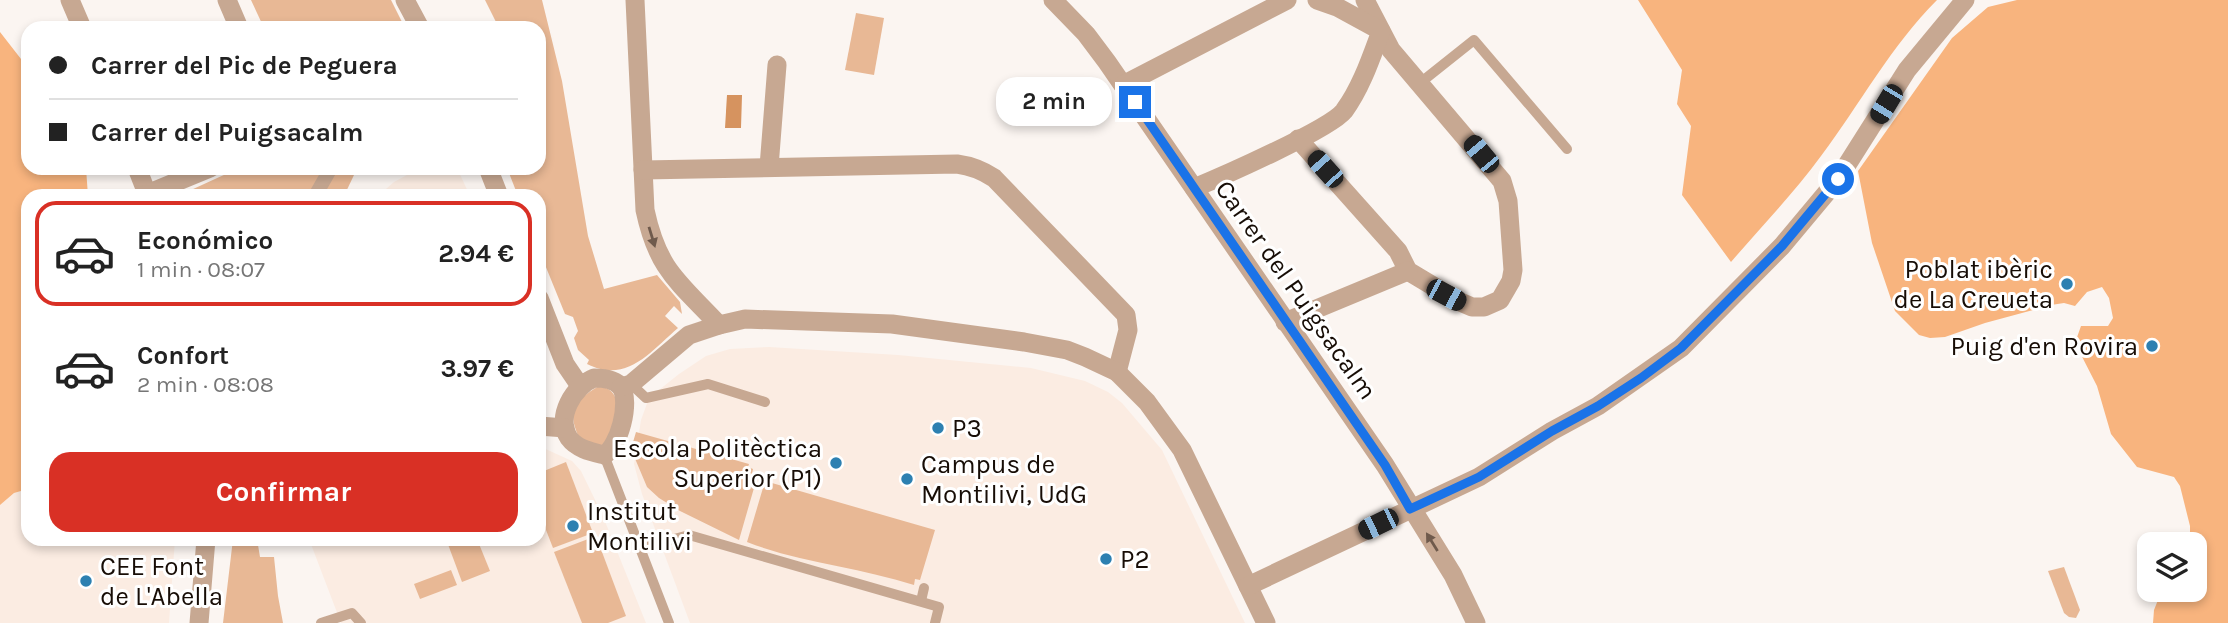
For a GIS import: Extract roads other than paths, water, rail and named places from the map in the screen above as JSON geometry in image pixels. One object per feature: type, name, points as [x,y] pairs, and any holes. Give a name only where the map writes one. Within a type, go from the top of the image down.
[{"type":"street","points":[[69,0],[79,21]]},
{"type":"street","points":[[227,0],[237,21]]},
{"type":"street","points":[[405,0],[416,21]]},
{"type":"street","points":[[635,0],[645,210],[659,257],[675,281],[719,324]]},
{"type":"street","name":"Carrer del Puigsacalm","points":[[1053,0],[1086,34],[1123,85],[1385,465],[1453,575],[1476,623]]},
{"type":"street","points":[[1123,85],[1287,0]]},
{"type":"street","points":[[1317,0],[1381,31]]},
{"type":"street","points":[[1297,139],[1398,251],[1408,271],[1472,307],[1483,307],[1500,300],[1506,292],[1513,270],[1508,210],[1502,181],[1391,50],[1365,0]]},
{"type":"street","points":[[1248,586],[1479,477],[1609,399],[1681,348],[1774,254],[1838,179],[1907,70],[1965,0]]},
{"type":"street","points":[[1194,188],[1220,178],[1297,139],[1332,121],[1343,112],[1370,62],[1381,31]]},
{"type":"street","points":[[769,167],[778,65]]},
{"type":"street","points":[[643,170],[957,164],[982,170],[994,178],[1126,315],[1128,330],[1117,372]]},
{"type":"street","points":[[161,189],[194,175]]},
{"type":"street","points":[[1285,322],[1408,271]]},
{"type":"street","points":[[546,316],[565,364],[580,386]]},
{"type":"street","points":[[626,386],[594,378],[580,386],[569,402],[565,428],[576,445],[604,455],[613,447],[621,424],[626,386],[690,335],[719,324],[745,319],[892,324],[1067,350],[1117,372],[1147,402],[1182,450],[1266,623]]},
{"type":"street","points":[[546,427],[565,428]]},
{"type":"street","points":[[199,623],[205,546]]},
{"type":"lane","points":[[1420,83],[1474,40],[1567,149]]},
{"type":"lane","points":[[626,386],[646,398],[708,384],[765,401]]},
{"type":"lane","points":[[604,455],[669,623]]},
{"type":"lane","points":[[641,548],[689,535],[939,607],[934,623]]},
{"type":"lane","points":[[921,601],[924,587]]},
{"type":"lane","points":[[321,623],[352,613],[361,623]]},
{"type":"place","name":"Poblat ibèric de La Creueta","points":[[2067,284]]},
{"type":"place","name":"Puig d'en Rovira","points":[[2152,346]]},
{"type":"place","name":"P3","points":[[938,428]]},
{"type":"place","name":"Escola Politèctica Superior (P1)","points":[[836,463]]},
{"type":"place","name":"Campus de Montilivi, UdG","points":[[907,479]]},
{"type":"place","name":"Institut Montilivi","points":[[573,526]]},
{"type":"place","name":"P2","points":[[1106,559]]},
{"type":"place","name":"CEE Font de L'Abella","points":[[86,581]]}]
